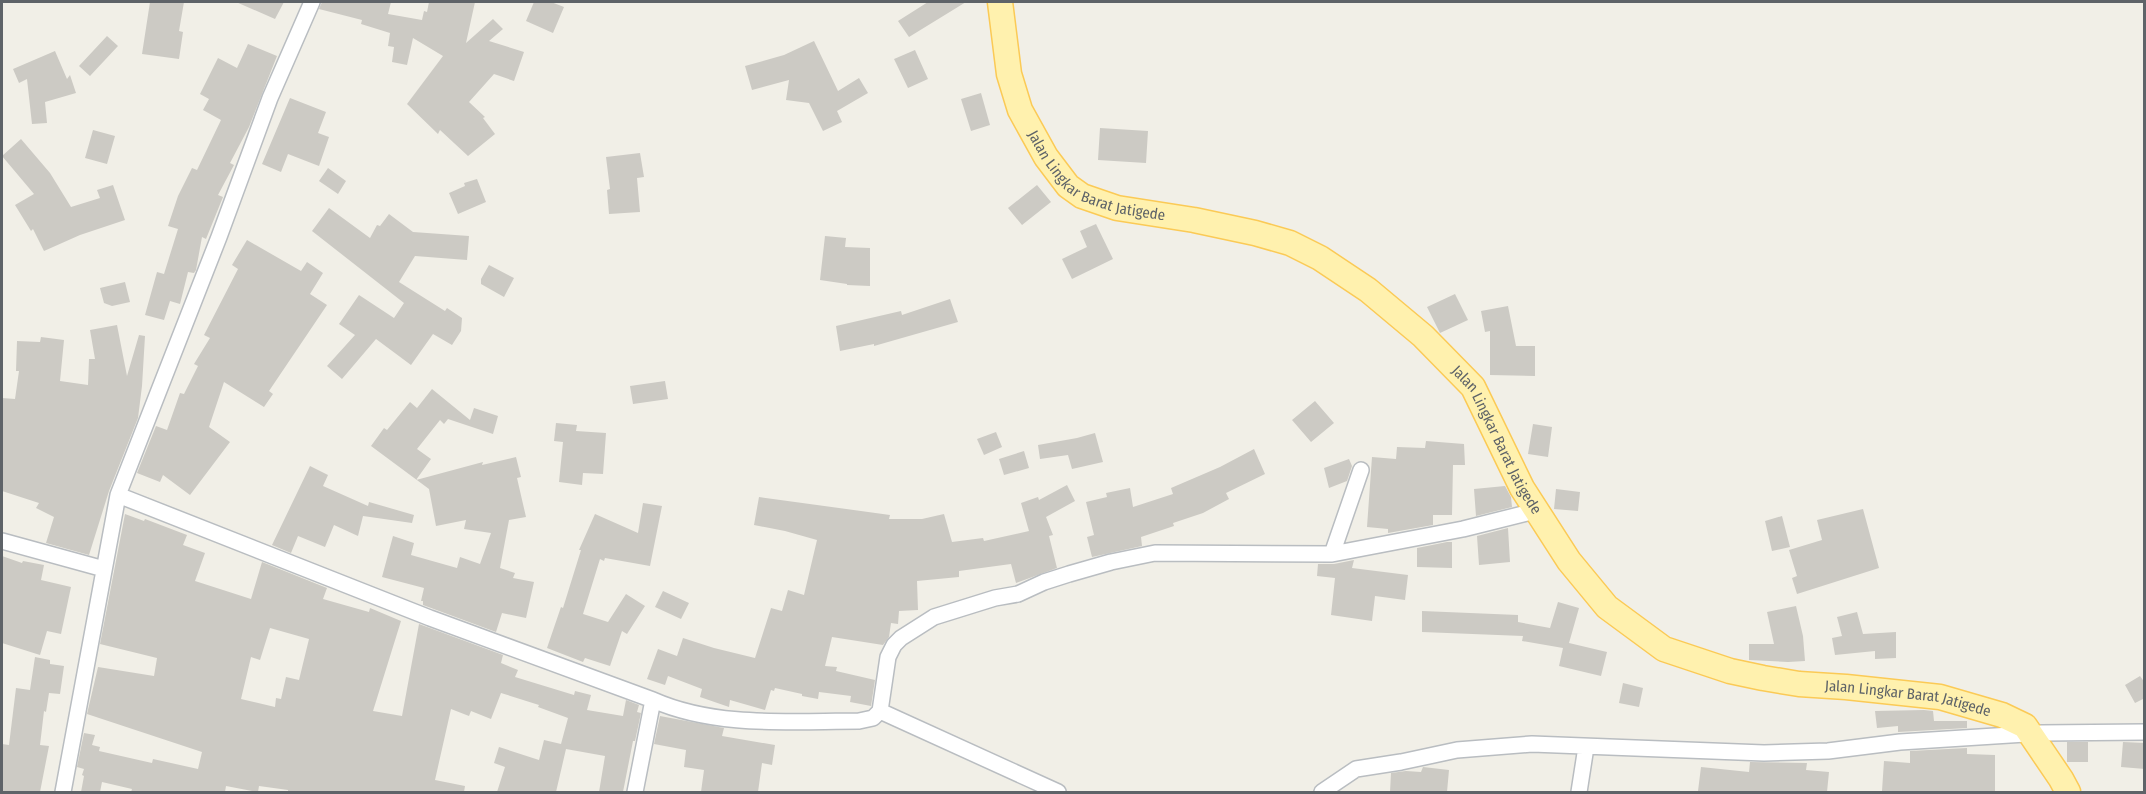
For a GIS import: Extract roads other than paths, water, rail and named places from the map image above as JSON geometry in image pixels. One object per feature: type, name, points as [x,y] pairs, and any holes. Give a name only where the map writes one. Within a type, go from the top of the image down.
[{"type":"main road","name":"Jalan Lingkar Barat Jatigede","points":[[1000,2],[1009,74],[1020,110],[1046,157],[1068,186],[1082,196],[1117,208],[1194,220],[1290,243],[1320,258],[1368,290],[1423,336],[1473,387],[1535,511],[1569,561],[1607,607],[1664,649],[1730,670],[1799,684],[1940,697],[2002,715],[2025,726],[2068,792]]},
{"type":"street","points":[[63,792],[118,495],[219,237],[270,98],[312,2]]},
{"type":"street","points":[[1332,554],[1361,470]]},
{"type":"street","points":[[118,495],[430,618],[670,707],[725,720],[859,721],[873,718],[880,711],[888,657],[894,645],[934,617],[996,598],[1018,594],[1044,582],[1100,565],[1155,553],[1332,554],[1462,529],[1535,511]]},
{"type":"street","points":[[2,541],[104,569]]},
{"type":"street","points":[[635,792],[653,700]]},
{"type":"street","points":[[880,711],[1058,792]]},
{"type":"street","points":[[1322,792],[1356,769],[1457,750],[1532,744],[1764,753],[1828,751],[1946,738],[2042,733],[2145,732]]},
{"type":"street","points":[[1579,792],[1586,747]]}]
